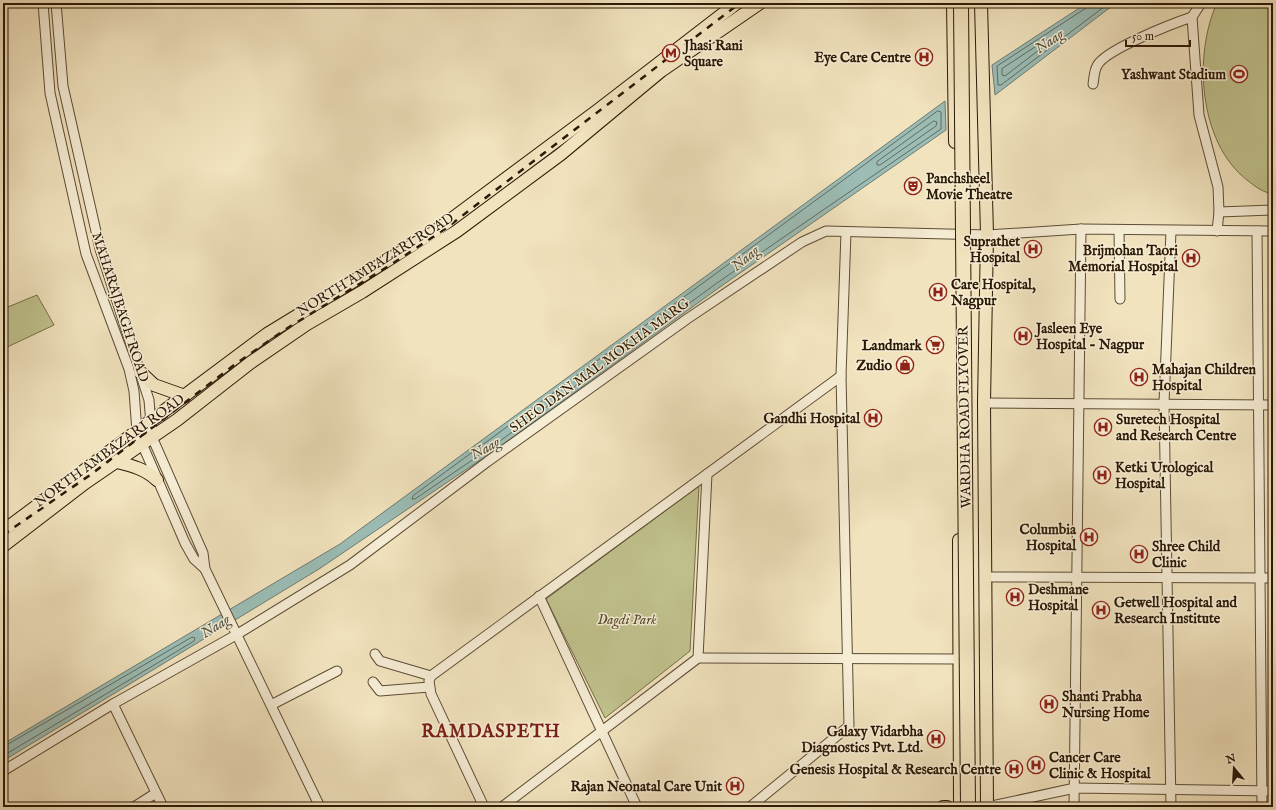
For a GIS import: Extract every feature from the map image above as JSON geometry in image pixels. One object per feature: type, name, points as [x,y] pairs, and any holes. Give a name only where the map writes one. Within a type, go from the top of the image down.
[{"type":"highway","name":"WARDHA ROAD FLYOVER","points":[[961,3],[968,807]]},
{"type":"highway","name":"WARDHA ROAD FLYOVER","points":[[970,3],[973,189],[971,468],[976,807]]},
{"type":"main road","name":"NORTH AMBAZARI ROAD","points":[[3,531],[267,334],[434,232],[598,110],[737,3]]},
{"type":"main road","name":"NORTH AMBAZARI ROAD","points":[[3,546],[85,483],[152,437],[250,363],[294,333],[457,231],[561,154],[662,71],[760,3]]},
{"type":"main road","points":[[953,3],[957,234],[960,807]]},
{"type":"main road","points":[[976,807],[987,807],[984,403],[987,235],[981,3]]},
{"type":"main road","points":[[140,372],[154,385],[184,396]]},
{"type":"main road","points":[[117,462],[137,467],[148,472],[157,480]]},
{"type":"street","name":"MAHARAJBAGH ROAD","points":[[43,3],[50,93],[86,254],[128,369],[134,391],[137,432],[141,444],[185,543],[194,559],[205,569]]},
{"type":"street","name":"MAHARAJBAGH ROAD","points":[[56,3],[63,86],[100,248],[148,400],[152,437],[203,553],[205,569]]},
{"type":"street","points":[[1093,84],[1097,66],[1102,60],[1134,41],[1192,17],[1201,3]]},
{"type":"street","points":[[1192,17],[1199,115],[1218,187],[1220,212],[1217,231]]},
{"type":"street","points":[[1220,212],[1273,210]]},
{"type":"street","name":"SHEO DAN MAL MOKHA MARG","points":[[3,771],[114,704],[236,635],[350,565],[687,318],[802,242],[826,231],[987,235],[1081,229],[1273,232]]},
{"type":"street","points":[[1074,807],[1078,576],[1078,403],[1081,229]]},
{"type":"street","points":[[1119,230],[1120,299]]},
{"type":"street","points":[[1170,807],[1168,576],[1164,403],[1171,231]]},
{"type":"street","points":[[1257,231],[1260,405],[1259,578],[1262,807]]},
{"type":"street","points":[[750,807],[849,726],[841,376],[846,232]]},
{"type":"street","points":[[484,807],[429,687],[431,676],[841,376]]},
{"type":"street","points":[[984,403],[1164,403],[1273,405]]},
{"type":"street","points":[[698,658],[707,474]]},
{"type":"street","points":[[205,569],[320,807]]},
{"type":"street","points":[[986,577],[1168,576],[1273,578]]},
{"type":"street","points":[[539,596],[637,807]]},
{"type":"street","points":[[375,654],[380,662],[431,676]]},
{"type":"street","points":[[502,807],[698,658],[959,659]]},
{"type":"street","points":[[270,705],[337,671]]},
{"type":"street","points":[[373,682],[380,691],[429,687]]},
{"type":"street","points":[[114,704],[163,807]]},
{"type":"street","points":[[987,807],[1075,788],[1273,791]]},
{"type":"street","points":[[134,807],[156,793]]},
{"type":"green space","name":"Yashwant Stadium","points":[[1217,3],[1273,3],[1273,194],[1262,191],[1253,185],[1231,164],[1219,144],[1210,121],[1205,97],[1203,72],[1209,24]]},
{"type":"green space","points":[[37,295],[54,325],[3,349],[3,309]]},
{"type":"green space","name":"Dagdi Park","points":[[699,486],[690,651],[605,718],[546,599]]},
{"type":"green space","points":[[1271,586],[1273,586],[1273,780],[1272,780]]},
{"type":"water","name":"Naag","points":[[1087,3],[1116,3],[995,95],[992,65]]},
{"type":"water","name":"Naag","points":[[945,101],[946,130],[720,287],[495,450],[319,569],[3,761],[3,744],[340,544]]},
{"type":"railway","points":[[3,535],[93,473],[234,365],[286,329],[392,264],[445,229],[740,3]]},
{"type":"place","name":"Jhasi Rani Square","points":[[671,53]]},
{"type":"place","name":"Eye Care Centre","points":[[924,57]]},
{"type":"place","name":"Yashwant Stadium","points":[[1239,74]]},
{"type":"place","name":"Panchsheel Movie Theatre","points":[[913,186]]},
{"type":"place","name":"Suprathet Hospital","points":[[1033,249]]},
{"type":"place","name":"Brijmohan Taori Memorial Hospital","points":[[1191,258]]},
{"type":"place","name":"Care Hospital, Nagpur","points":[[938,292]]},
{"type":"place","name":"Jasleen Eye Hospital - Nagpur","points":[[1023,336]]},
{"type":"place","name":"Landmark","points":[[935,345]]},
{"type":"place","name":"Zudio","points":[[905,365]]},
{"type":"place","name":"Mahajan Children Hospital","points":[[1139,377]]},
{"type":"place","name":"Gandhi Hospital","points":[[873,418]]},
{"type":"place","name":"Suretech Hospital and Research Centre","points":[[1103,427]]},
{"type":"place","name":"Ketki Urological Hospital","points":[[1102,475]]},
{"type":"place","name":"Columbia Hospital","points":[[1089,537]]},
{"type":"place","name":"Shree Child Clinic","points":[[1139,554]]},
{"type":"place","name":"Deshmane Hospital","points":[[1015,597]]},
{"type":"place","name":"Getwell Hospital and Research Institute","points":[[1101,610]]},
{"type":"place","name":"Shanti Prabha Nursing Home","points":[[1049,704]]},
{"type":"place","name":"Galaxy Vidarbha Diagnostics Pvt. Ltd.","points":[[936,739]]},
{"type":"place","name":"Cancer Care Clinic & Hospital","points":[[1036,765]]},
{"type":"place","name":"Genesis Hospital & Research Centre","points":[[1014,769]]},
{"type":"place","name":"Rajan Neonatal Care Unit","points":[[735,786]]},
{"type":"district","name":"RAMDASPETH","points":[[491,731]]}]
